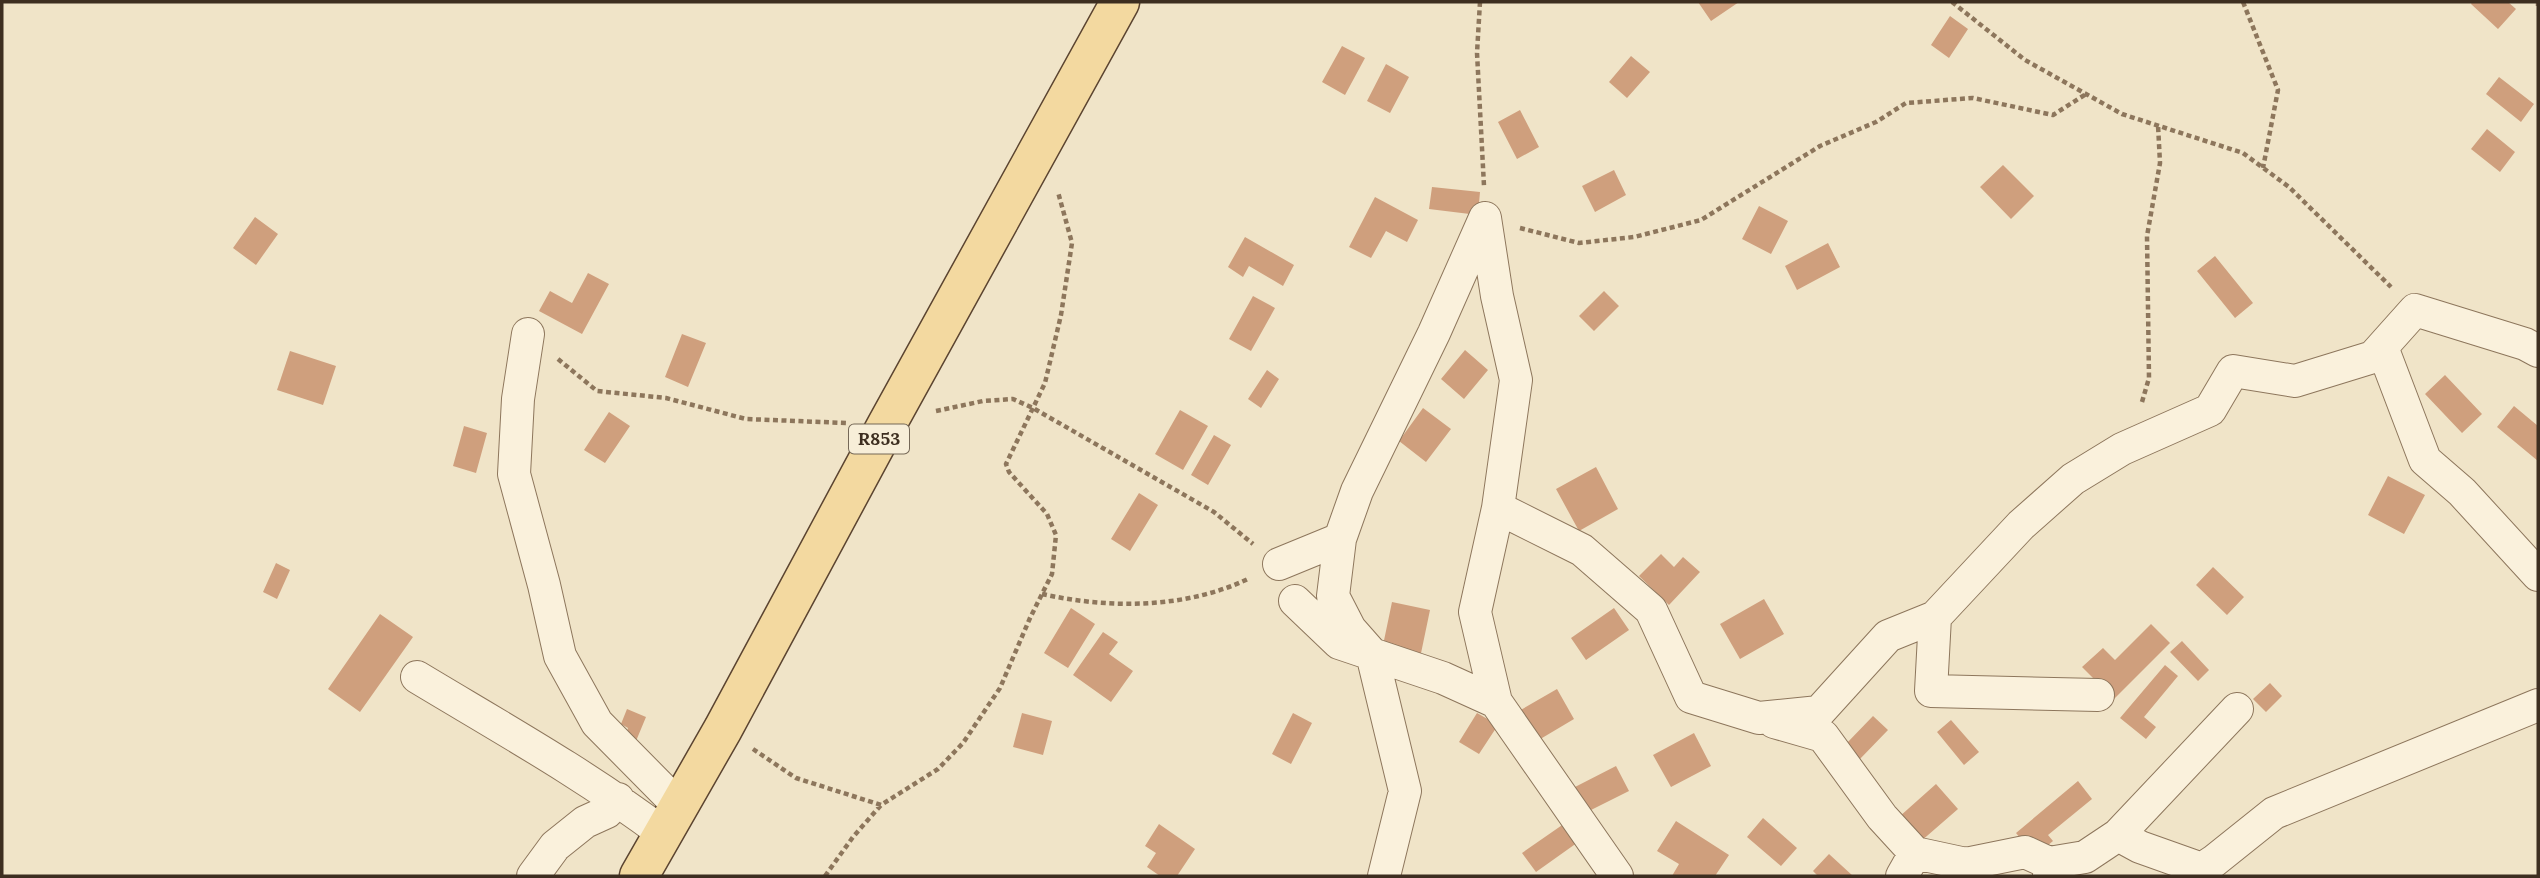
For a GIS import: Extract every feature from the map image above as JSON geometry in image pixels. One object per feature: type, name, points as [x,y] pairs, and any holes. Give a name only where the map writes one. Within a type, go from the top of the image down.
[{"type":"main road","name":"R853","points":[[639,876],[723,729],[886,426],[1120,2]]},
{"type":"street","points":[[1485,218],[1497,296],[1516,380],[1498,508],[1475,612],[1496,702],[1617,876]]},
{"type":"street","points":[[1384,876],[1405,791],[1372,654],[1349,629],[1333,596],[1340,539],[1357,491],[1434,333],[1485,218]]},
{"type":"street","points":[[1759,718],[1819,712],[1888,636],[1935,617],[2021,525],[2073,479],[2136,443],[2210,410],[2233,371],[2295,381],[2373,357],[2414,310],[2525,344],[2538,351]]},
{"type":"street","points":[[528,334],[518,399],[514,474],[544,584],[560,656],[597,723],[671,820]]},
{"type":"street","points":[[2382,347],[2425,460],[2462,492],[2538,576]]},
{"type":"street","points":[[1498,508],[1582,550],[1651,610],[1691,697],[1823,736],[1882,817],[1909,865],[1966,864],[2025,852],[2049,870],[2085,857],[2118,835],[2236,709]]},
{"type":"street","points":[[1279,564],[1340,539]]},
{"type":"street","points":[[1295,601],[1339,643],[1443,678],[1496,702]]},
{"type":"street","points":[[1935,617],[1931,691],[2098,695]]},
{"type":"street","points":[[417,677],[542,752],[600,791],[671,820]]},
{"type":"street","points":[[2118,835],[2197,873],[2274,813],[2538,705]]},
{"type":"street","points":[[533,876],[555,846],[585,822],[607,812],[618,799]]},
{"type":"path","points":[[1480,2],[1477,53],[1485,218],[1579,243],[1634,237],[1701,220],[1820,146],[1876,122],[1906,103],[1973,98],[2053,115],[2086,94]]},
{"type":"path","points":[[1952,2],[2025,60],[2122,114],[2243,153],[2289,187],[2414,310]]},
{"type":"path","points":[[2242,2],[2278,89],[2263,168]]},
{"type":"path","points":[[2136,443],[2142,402],[2149,378],[2147,236],[2160,163],[2158,125]]},
{"type":"path","points":[[825,876],[853,837],[881,805],[938,769],[962,743],[1000,688],[1052,574],[1056,536],[1047,513],[1009,472],[1006,464],[1045,383],[1062,316],[1072,243],[1043,141]]},
{"type":"path","points":[[1042,594],[1078,602],[1138,604],[1190,599],[1236,585],[1279,564]]},
{"type":"path","points":[[723,729],[796,778],[881,805]]},
{"type":"building","points":[[1698,2],[1739,2],[1711,21]]},
{"type":"building","points":[[2508,2],[2516,9],[2498,29],[2471,4]]},
{"type":"building","points":[[1950,16],[1968,29],[1949,58],[1931,45]]},
{"type":"building","points":[[1342,46],[1365,58],[1345,95],[1322,82]]},
{"type":"building","points":[[1631,56],[1650,72],[1627,98],[1609,82]]},
{"type":"building","points":[[1386,64],[1409,77],[1390,113],[1367,101]]},
{"type":"building","points":[[2499,77],[2534,104],[2521,122],[2486,94]]},
{"type":"building","points":[[1520,110],[1539,147],[1517,159],[1498,122]]},
{"type":"building","points":[[2487,129],[2515,152],[2500,172],[2471,149]]},
{"type":"building","points":[[2003,165],[2034,196],[2011,219],[1980,187]]},
{"type":"building","points":[[1614,170],[1626,195],[1595,212],[1582,186]]},
{"type":"building","points":[[1432,187],[1480,192],[1478,215],[1429,209]]},
{"type":"building","points":[[1375,197],[1418,220],[1407,242],[1386,231],[1371,258],[1349,247]]},
{"type":"building","points":[[1759,206],[1788,221],[1771,254],[1742,239]]},
{"type":"building","points":[[255,217],[278,234],[256,265],[233,248]]},
{"type":"building","points":[[1245,237],[1294,265],[1283,286],[1249,266],[1243,277],[1228,267]]},
{"type":"building","points":[[1828,243],[1840,267],[1797,290],[1785,266]]},
{"type":"building","points":[[2215,256],[2253,303],[2235,318],[2197,271]]},
{"type":"building","points":[[588,273],[609,284],[582,334],[539,311],[550,291],[572,303]]},
{"type":"building","points":[[1604,291],[1619,306],[1594,331],[1579,316]]},
{"type":"building","points":[[1253,296],[1275,308],[1251,351],[1229,339]]},
{"type":"building","points":[[682,334],[706,343],[688,387],[665,377]]},
{"type":"building","points":[[1465,350],[1488,370],[1464,399],[1441,379]]},
{"type":"building","points":[[290,351],[336,366],[323,405],[277,390]]},
{"type":"building","points":[[1267,370],[1279,379],[1261,408],[1248,399]]},
{"type":"building","points":[[2445,375],[2482,414],[2462,433],[2425,394]]},
{"type":"building","points":[[2514,406],[2538,426],[2538,461],[2497,427]]},
{"type":"building","points":[[1423,408],[1451,429],[1426,462],[1399,441]]},
{"type":"building","points":[[1180,410],[1208,426],[1183,470],[1155,454]]},
{"type":"building","points":[[609,412],[630,426],[605,463],[584,450]]},
{"type":"building","points":[[464,426],[487,433],[476,473],[453,466]]},
{"type":"building","points":[[1214,435],[1231,445],[1208,485],[1191,475]]},
{"type":"building","points":[[1596,467],[1618,509],[1579,531],[1556,489]]},
{"type":"building","points":[[2388,476],[2425,495],[2404,534],[2368,515]]},
{"type":"building","points":[[1139,493],[1158,505],[1130,551],[1111,539]]},
{"type":"building","points":[[1661,554],[1674,567],[1683,557],[1700,572],[1669,605],[1639,576]]},
{"type":"building","points":[[276,563],[290,570],[277,599],[263,592]]},
{"type":"building","points":[[2213,567],[2244,597],[2227,615],[2196,585]]},
{"type":"building","points":[[1764,599],[1784,634],[1740,659],[1720,624]]},
{"type":"building","points":[[1392,602],[1430,610],[1420,658],[1382,650]]},
{"type":"building","points":[[1071,608],[1095,624],[1068,668],[1044,653]]},
{"type":"building","points":[[1614,608],[1629,630],[1586,660],[1571,638]]},
{"type":"building","points":[[380,614],[413,637],[360,712],[328,689]]},
{"type":"building","points":[[2151,624],[2170,643],[2114,699],[2082,667],[2103,648],[2115,660]]},
{"type":"building","points":[[1103,632],[1118,642],[1109,654],[1133,671],[1111,702],[1073,675]]},
{"type":"building","points":[[2182,641],[2209,670],[2198,681],[2170,652]]},
{"type":"building","points":[[2165,665],[2178,676],[2144,717],[2156,727],[2146,739],[2120,718]]},
{"type":"building","points":[[2270,683],[2282,696],[2266,712],[2253,699]]},
{"type":"building","points":[[1557,689],[1574,719],[1537,741],[1519,711]]},
{"type":"building","points":[[627,709],[646,717],[636,741],[625,737],[628,728],[621,724]]},
{"type":"building","points":[[1022,713],[1052,721],[1043,755],[1013,747]]},
{"type":"building","points":[[1293,713],[1312,723],[1291,764],[1272,754]]},
{"type":"building","points":[[1477,713],[1498,725],[1479,754],[1459,742]]},
{"type":"building","points":[[1873,716],[1888,730],[1859,760],[1845,745]]},
{"type":"building","points":[[1951,720],[1979,752],[1964,765],[1937,732]]},
{"type":"building","points":[[1694,733],[1711,766],[1671,787],[1653,755]]},
{"type":"building","points":[[1616,766],[1629,791],[1587,812],[1575,787]]},
{"type":"building","points":[[2078,781],[2092,799],[2048,835],[2053,841],[2035,856],[2016,833]]},
{"type":"building","points":[[1936,784],[1958,809],[1920,842],[1899,817]]},
{"type":"building","points":[[1763,818],[1797,848],[1781,866],[1747,837]]},
{"type":"building","points":[[1568,821],[1581,840],[1536,872],[1522,853]]},
{"type":"building","points":[[1676,821],[1729,855],[1715,876],[1672,876],[1679,864],[1657,851]]},
{"type":"building","points":[[1159,824],[1195,849],[1177,876],[1160,876],[1147,867],[1156,853],[1145,846]]},
{"type":"building","points":[[1829,854],[1853,876],[1818,876],[1813,871]]}]
